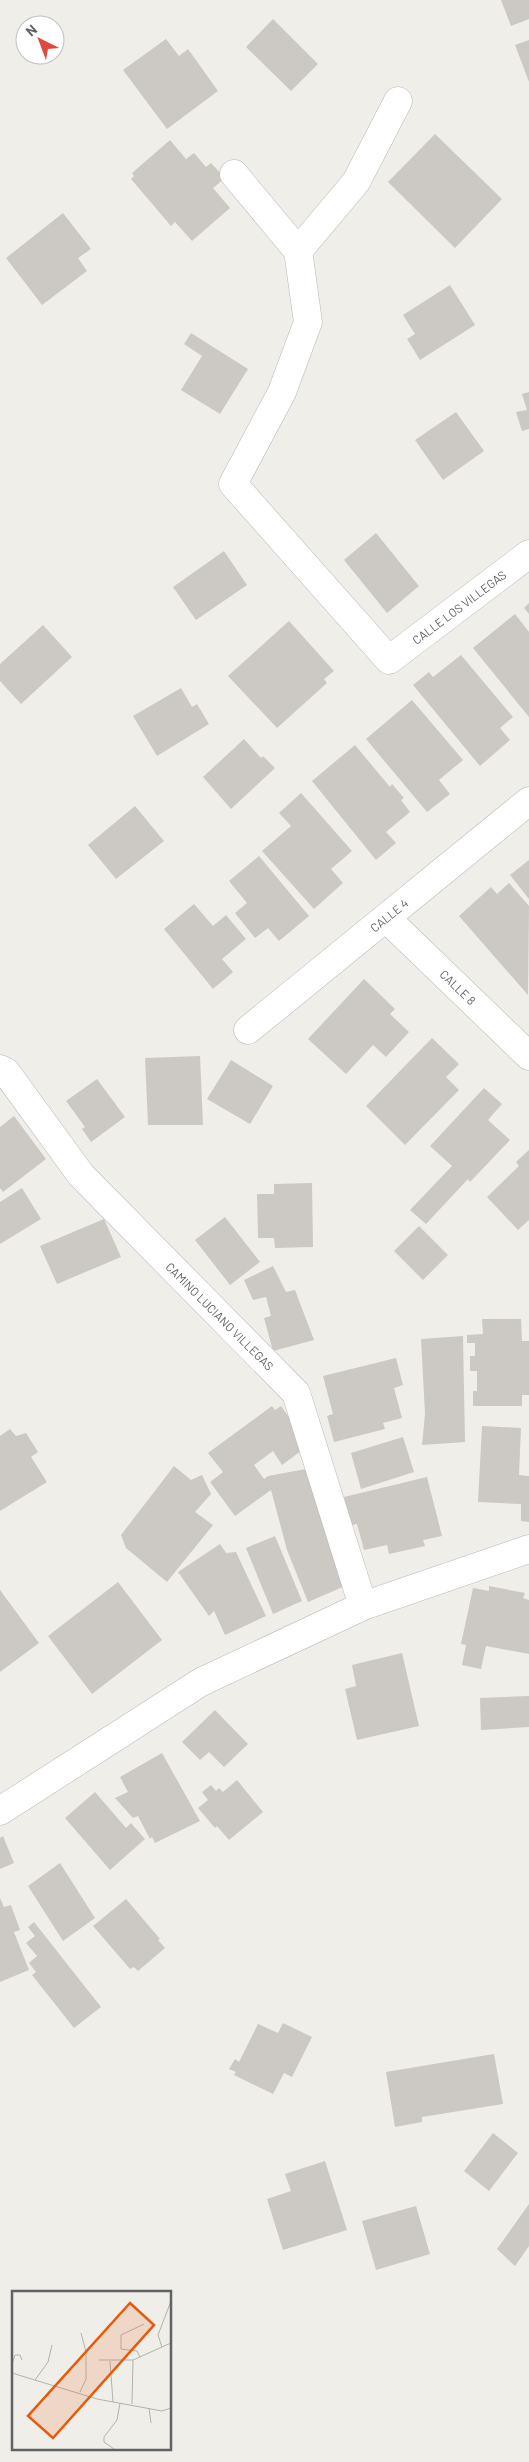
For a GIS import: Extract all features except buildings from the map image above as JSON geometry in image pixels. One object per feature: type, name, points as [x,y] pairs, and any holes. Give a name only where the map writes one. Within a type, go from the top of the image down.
[{"type":"street","points":[[234,174],[298,251],[356,182],[398,101]]},
{"type":"street","name":"CALLE LOS VILLEGAS","points":[[298,251],[308,322],[282,392],[233,484],[389,660],[529,554]]},
{"type":"street","name":"CALLE 4","points":[[248,1030],[529,801]]},
{"type":"street","name":"CALLE 8","points":[[386,918],[529,1056]]},
{"type":"street","name":"CAMINO LUCIANO VILLEGAS","points":[[0,1068],[6,1072],[81,1175],[296,1392],[363,1606]]},
{"type":"street","points":[[0,1811],[201,1682],[363,1606],[529,1549]]}]
